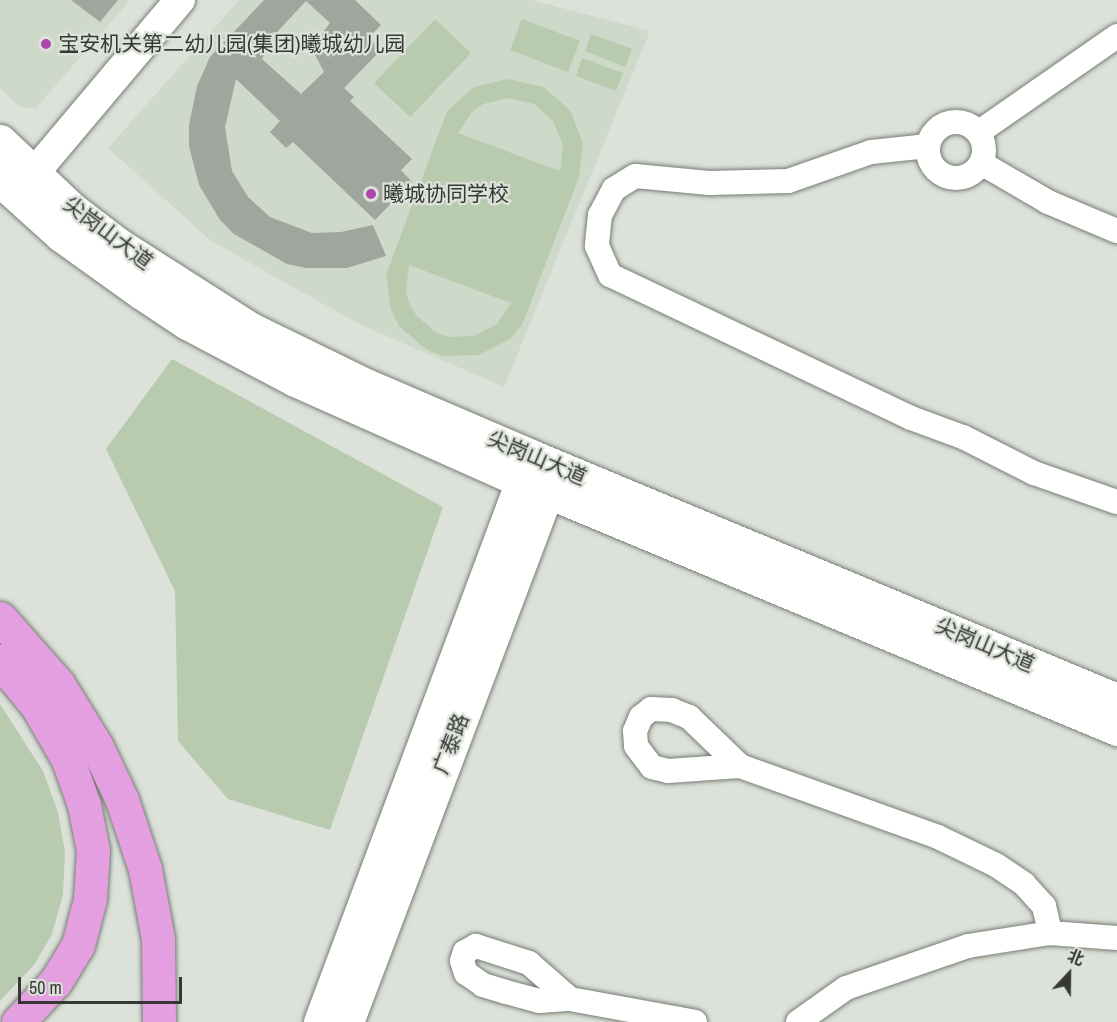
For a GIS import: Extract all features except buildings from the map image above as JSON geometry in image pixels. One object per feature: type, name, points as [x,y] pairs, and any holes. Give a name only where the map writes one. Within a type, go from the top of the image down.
[{"type":"highway","points":[[0,618],[59,685],[97,747],[122,800],[145,869],[158,939],[159,1022]]},
{"type":"highway","points":[[0,661],[37,706],[68,760],[84,805],[93,850],[90,899],[78,945],[56,981],[18,1022]]},
{"type":"main road","name":"尖岗山大道","points":[[0,141],[17,183],[100,265],[187,323],[356,409],[539,474],[1117,700]]},
{"type":"main road","name":"尖岗山大道","points":[[539,474],[1117,729]]},
{"type":"main road","name":"广泰路","points":[[320,1022],[539,474]]},
{"type":"main road","name":"广泰路","points":[[347,1022],[539,474]]},
{"type":"street","points":[[17,183],[180,0]]},
{"type":"street","points":[[979,132],[1117,36]]},
{"type":"street","points":[[961,122],[979,132],[985,153],[981,163],[967,176],[946,176],[934,168],[928,146],[932,134],[945,124],[961,122]]},
{"type":"street","points":[[928,146],[871,152],[788,181],[709,183],[635,176],[614,189],[600,215],[597,246],[610,275],[911,418],[963,436],[1034,473],[1117,502]]},
{"type":"street","points":[[981,163],[1048,202],[1117,231]]},
{"type":"street","points":[[740,766],[938,837],[996,865],[1024,884],[1044,906],[1050,933]]},
{"type":"street","points":[[798,1022],[846,988],[905,965],[968,946],[1050,933],[1117,938]]},
{"type":"street","points":[[570,999],[695,1022]]},
{"type":"shaded area","name":"宝安机关第二幼儿园(集团)曦城幼儿园","points":[[0,0],[130,0],[36,108],[19,107],[0,88]]},
{"type":"shaded area","name":"曦城协同学校","points":[[239,0],[531,0],[650,31],[504,387],[359,324],[211,241],[108,148]]},
{"type":"green space","points":[[435,19],[471,53],[410,117],[374,83]]},
{"type":"green space","points":[[522,19],[580,41],[568,72],[510,50]]},
{"type":"green space","points":[[591,34],[632,49],[625,67],[585,51]]},
{"type":"green space","points":[[582,58],[623,73],[616,91],[576,76]]},
{"type":"green space","points":[[508,79],[543,87],[570,110],[583,143],[579,177],[522,325],[510,339],[479,355],[443,356],[427,350],[399,326],[391,310],[386,275],[447,111],[474,87]],"holes":[[[508,98],[534,104],[553,121],[563,145],[560,171],[458,133],[472,112],[483,104]],[[409,265],[511,303],[497,324],[474,336],[448,337],[435,332],[416,315],[409,303],[406,291]]]},
{"type":"green space","points":[[172,359],[443,507],[330,830],[228,799],[178,741],[175,591],[106,449]]},
{"type":"green space","points":[[0,704],[43,771],[58,812],[65,852],[63,895],[52,934],[34,965],[0,1001]]},
{"type":"place","name":"宝安机关第二幼儿园(集团)曦城幼儿园","points":[[46,44]]},
{"type":"place","name":"曦城协同学校","points":[[371,194]]}]
